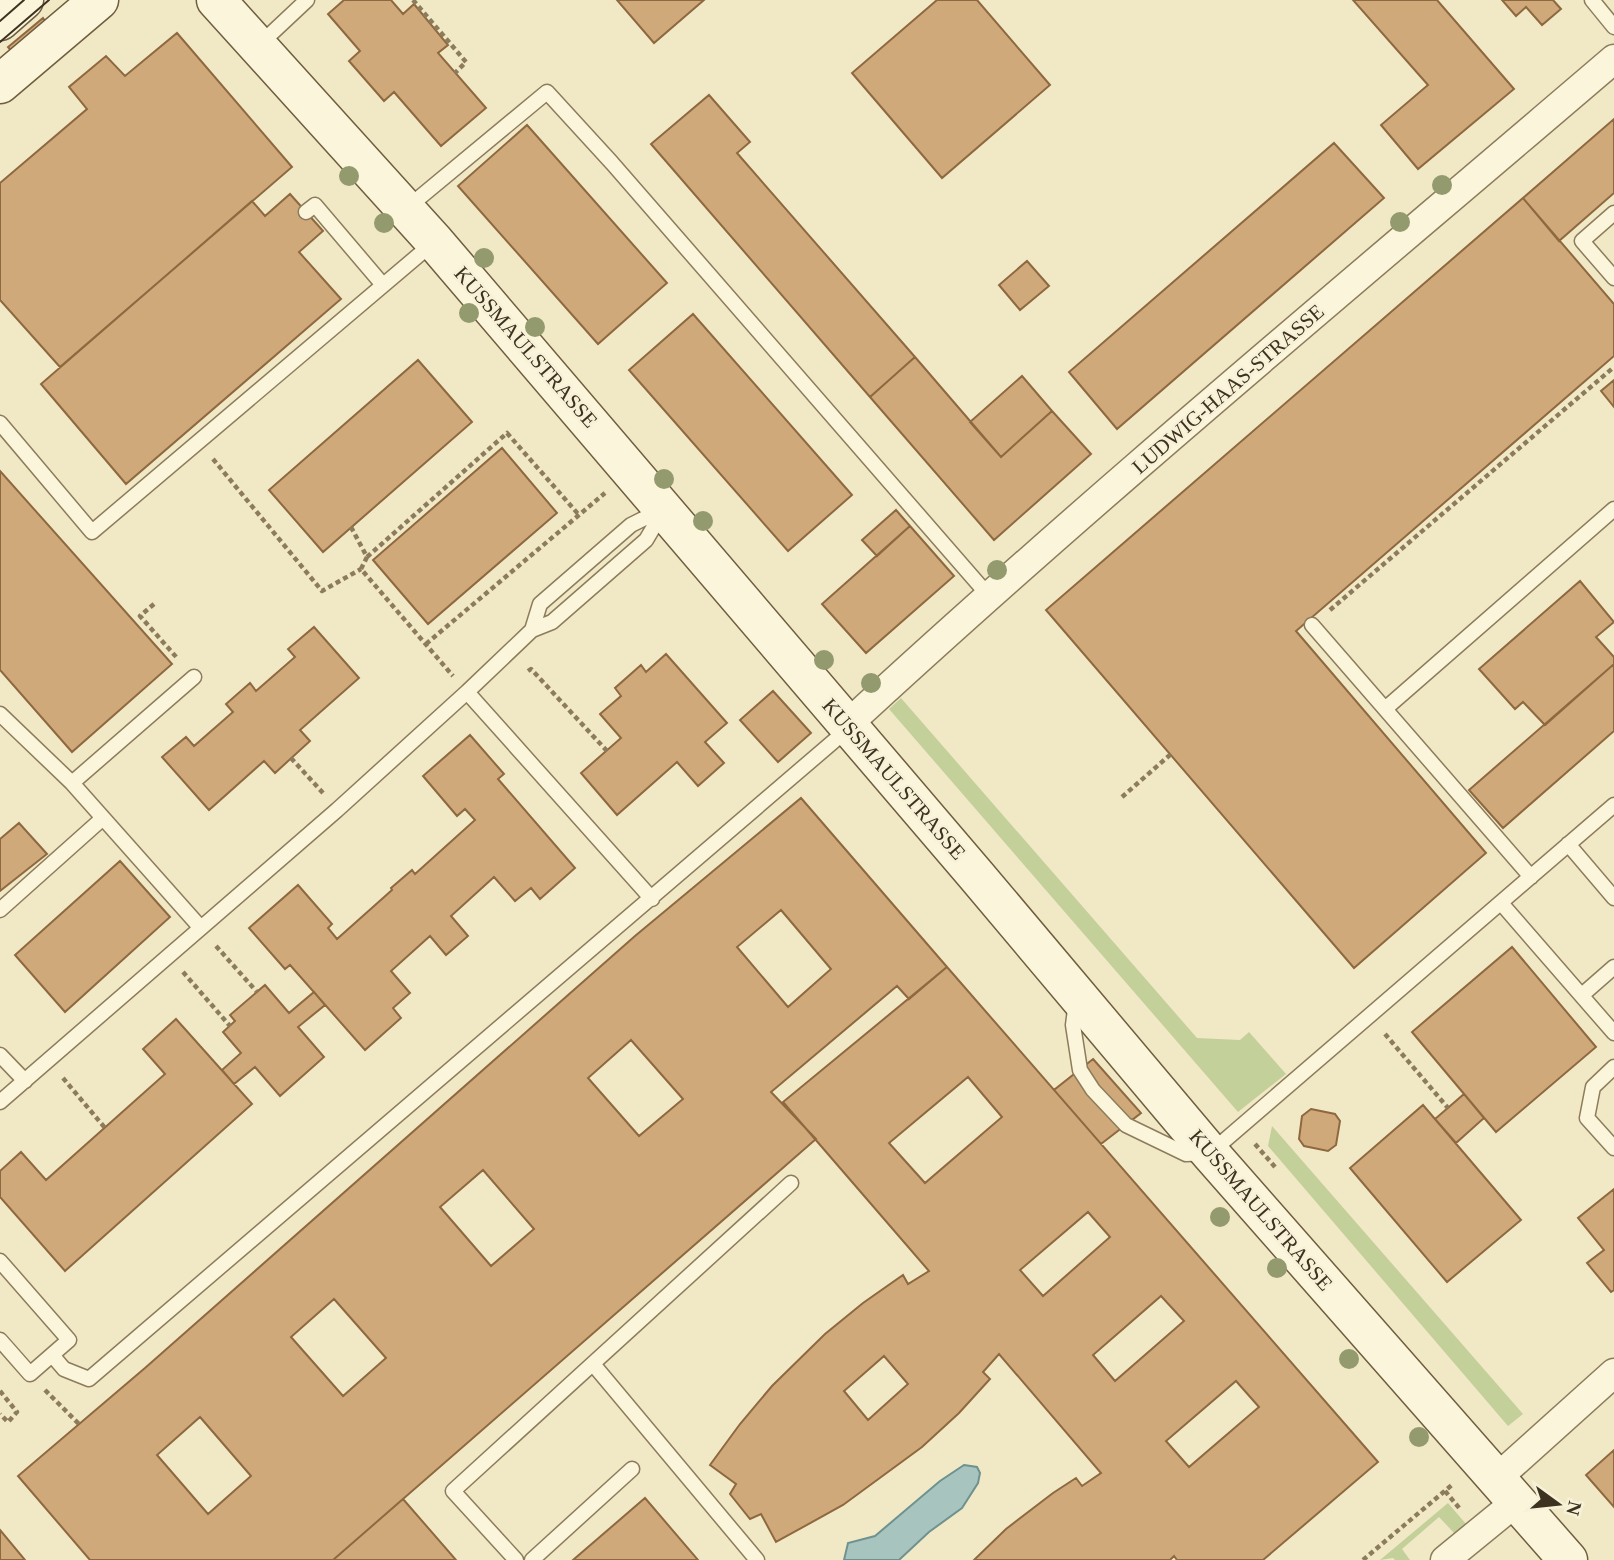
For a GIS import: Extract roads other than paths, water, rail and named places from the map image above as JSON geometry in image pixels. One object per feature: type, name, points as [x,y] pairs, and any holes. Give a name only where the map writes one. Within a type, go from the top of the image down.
[{"type":"street","points":[[0,21],[24,0]]},
{"type":"street","points":[[0,84],[99,0]]},
{"type":"street","name":"KUSSMAULSTRASSE","points":[[216,0],[435,242],[1210,1153],[1568,1560]]},
{"type":"street","name":"LUDWIG-HAAS-STRASSE","points":[[848,726],[988,595],[1614,59]]},
{"type":"street","points":[[1445,1560],[1498,1481],[1614,1373]]},
{"type":"lane","points":[[257,47],[307,0]]},
{"type":"lane","points":[[1592,0],[1614,27]]},
{"type":"lane","points":[[406,209],[547,92],[988,595]]},
{"type":"lane","points":[[306,212],[315,205],[383,285]]},
{"type":"lane","points":[[1614,213],[1582,241],[1614,278]]},
{"type":"lane","points":[[0,423],[92,532],[435,242]]},
{"type":"lane","points":[[532,630],[540,604],[631,525],[664,509]]},
{"type":"lane","points":[[0,1102],[337,810],[532,630],[552,622],[646,540],[664,509]]},
{"type":"lane","points":[[1385,709],[1614,509]]},
{"type":"lane","points":[[1312,625],[1531,877]]},
{"type":"lane","points":[[72,783],[194,677]]},
{"type":"lane","points":[[467,692],[652,899]]},
{"type":"lane","points":[[0,713],[72,783],[200,927]]},
{"type":"lane","points":[[52,1355],[64,1369],[89,1379],[652,899],[848,726]]},
{"type":"lane","points":[[1210,1153],[1614,805]]},
{"type":"lane","points":[[0,910],[103,818]]},
{"type":"lane","points":[[1568,844],[1614,898]]},
{"type":"lane","points":[[1501,903],[1614,1033]]},
{"type":"lane","points":[[1582,995],[1614,967]]},
{"type":"lane","points":[[0,1055],[25,1081]]},
{"type":"lane","points":[[1614,1067],[1593,1087],[1587,1118],[1614,1148]]},
{"type":"lane","points":[[516,1560],[453,1491],[791,1183]]},
{"type":"lane","points":[[0,1261],[69,1339],[30,1374],[0,1340]]},
{"type":"lane","points":[[593,1364],[757,1560]]},
{"type":"lane","points":[[532,1560],[632,1469]]},
{"type":"water","points":[[964,1465],[977,1467],[980,1473],[978,1483],[962,1508],[929,1532],[899,1560],[844,1560],[848,1543],[875,1536],[940,1481]]},
{"type":"tram line","points":[[0,21],[24,0]]},
{"type":"tram line","points":[[0,42],[49,0]]}]
